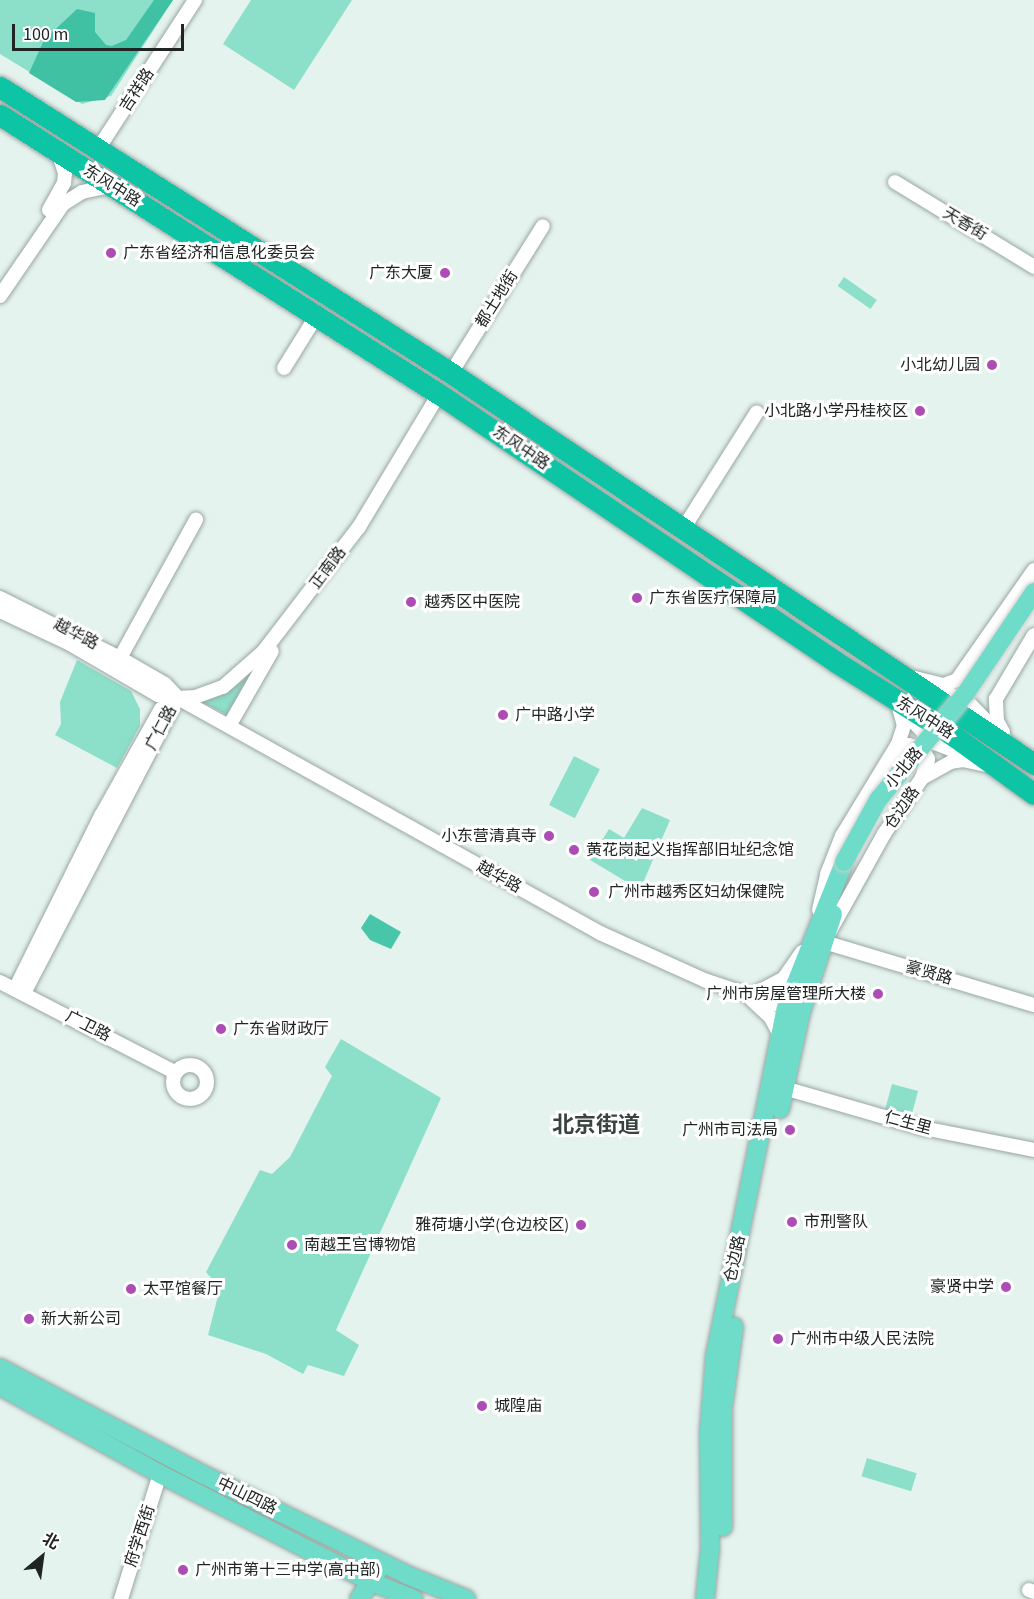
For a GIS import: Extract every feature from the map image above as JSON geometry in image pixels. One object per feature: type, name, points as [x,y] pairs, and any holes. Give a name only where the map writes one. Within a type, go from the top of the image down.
[{"type":"highway","name":"东风中路","points":[[0,87],[452,373],[1034,764]]},
{"type":"highway","name":"东风中路","points":[[0,115],[439,394],[1034,794]]},
{"type":"main road","name":"小北路","points":[[849,863],[888,785],[953,710],[1034,592]]},
{"type":"main road","name":"小北路","points":[[849,863],[893,795],[975,694],[1034,609]]},
{"type":"main road","name":"仓边路","points":[[705,1599],[711,1549],[709,1431],[715,1356],[781,1037],[794,1010],[820,935],[849,863]]},
{"type":"main road","name":"仓边路","points":[[718,1599],[723,1541],[724,1384],[784,1088],[794,1010]]},
{"type":"main road","points":[[0,1368],[29,1393]]},
{"type":"main road","points":[[0,1386],[29,1393]]},
{"type":"main road","name":"中山四路","points":[[29,1393],[160,1474],[374,1588],[414,1599]]},
{"type":"main road","name":"中山四路","points":[[29,1393],[385,1564],[466,1599]]},
{"type":"main road","points":[[359,1599],[374,1588],[385,1564]]},
{"type":"street","name":"吉祥路","points":[[98,149],[195,0]]},
{"type":"street","points":[[0,281],[61,191],[65,173],[58,152]]},
{"type":"street","name":"天香街","points":[[895,182],[1034,267]]},
{"type":"street","points":[[0,296],[63,204],[82,192],[110,186]]},
{"type":"street","name":"都土地街","points":[[452,373],[543,226]]},
{"type":"street","points":[[285,368],[317,315]]},
{"type":"street","name":"正南路","points":[[177,698],[209,693],[240,676],[294,613],[359,527],[439,394]]},
{"type":"street","points":[[683,529],[758,412]]},
{"type":"street","points":[[120,658],[196,520]]},
{"type":"street","points":[[895,672],[944,685],[957,680],[1034,570]]},
{"type":"street","name":"越华路","points":[[0,598],[120,658],[165,684],[177,698]]},
{"type":"street","name":"越华路","points":[[0,611],[70,644],[159,695],[177,698],[583,924],[749,997],[794,1010]]},
{"type":"street","points":[[229,726],[294,613]]},
{"type":"street","points":[[1012,749],[997,721],[996,699],[1004,681],[1034,635]]},
{"type":"street","points":[[971,662],[974,677],[982,684],[994,686],[1004,681]]},
{"type":"street","name":"广仁路","points":[[21,988],[177,698]]},
{"type":"street","name":"仓边路","points":[[820,935],[833,856],[893,755],[904,726],[897,700]]},
{"type":"street","points":[[893,755],[905,746],[922,749],[928,759],[922,778]]},
{"type":"street","name":"仓边路","points":[[820,935],[922,778],[941,765],[963,760],[999,770]]},
{"type":"street","points":[[781,1037],[771,1018],[749,997],[784,978],[820,935]]},
{"type":"street","name":"豪贤路","points":[[820,935],[1034,1005]]},
{"type":"street","name":"广卫路","points":[[0,974],[21,988],[176,1073]]},
{"type":"street","name":"广卫路","points":[[0,982],[21,988]]},
{"type":"street","name":"仁生里","points":[[784,1088],[923,1128],[1034,1150]]},
{"type":"street","name":"府学西街","points":[[121,1599],[160,1474]]},
{"type":"shaded area","points":[[0,0],[173,0],[111,96],[82,104],[0,54]]},
{"type":"shaded area","points":[[154,0],[173,0],[105,100],[76,102],[29,73],[44,40],[77,9],[95,13],[95,32],[106,45],[112,46],[126,40]]},
{"type":"shaded area","points":[[251,0],[352,0],[294,90],[223,44]]},
{"type":"shaded area","points":[[844,277],[877,300],[870,309],[838,286]]},
{"type":"shaded area","points":[[77,660],[131,691],[140,709],[140,726],[117,768],[55,735],[61,724],[60,702]]},
{"type":"shaded area","points":[[255,671],[229,716],[200,701],[228,692]]},
{"type":"shaded area","points":[[574,756],[600,769],[575,818],[549,805]]},
{"type":"shaded area","points":[[642,808],[670,820],[640,890],[590,860],[609,829],[624,838]]},
{"type":"shaded area","points":[[370,914],[401,932],[391,949],[370,940],[361,928]]},
{"type":"shaded area","points":[[341,1039],[441,1098],[336,1330],[359,1345],[344,1376],[308,1365],[303,1374],[266,1354],[208,1335],[220,1288],[206,1272],[260,1170],[272,1174],[290,1157],[332,1076],[325,1067]]},
{"type":"shaded area","points":[[892,1084],[918,1091],[911,1116],[885,1109]]},
{"type":"shaded area","points":[[867,1458],[917,1473],[911,1491],[861,1476]]},
{"type":"place","name":"广东省经济和信息化委员会","points":[[111,253]]},
{"type":"place","name":"广东大厦","points":[[445,273]]},
{"type":"place","name":"小北幼儿园","points":[[992,365]]},
{"type":"place","name":"小北路小学丹桂校区","points":[[920,411]]},
{"type":"place","name":"广东省医疗保障局","points":[[637,598]]},
{"type":"place","name":"越秀区中医院","points":[[411,602]]},
{"type":"place","name":"广中路小学","points":[[503,715]]},
{"type":"place","name":"小东营清真寺","points":[[549,836]]},
{"type":"place","name":"黄花岗起义指挥部旧址纪念馆","points":[[574,850]]},
{"type":"place","name":"广州市越秀区妇幼保健院","points":[[594,892]]},
{"type":"place","name":"广州市房屋管理所大楼","points":[[878,994]]},
{"type":"place","name":"广东省财政厅","points":[[221,1029]]},
{"type":"place","name":"广州市司法局","points":[[790,1130]]},
{"type":"place","name":"市刑警队","points":[[792,1222]]},
{"type":"place","name":"雅荷塘小学(仓边校区)","points":[[581,1225]]},
{"type":"place","name":"南越王宫博物馆","points":[[292,1245]]},
{"type":"place","name":"豪贤中学","points":[[1006,1287]]},
{"type":"place","name":"太平馆餐厅","points":[[131,1289]]},
{"type":"place","name":"新大新公司","points":[[29,1319]]},
{"type":"place","name":"广州市中级人民法院","points":[[778,1339]]},
{"type":"place","name":"城隍庙","points":[[482,1406]]},
{"type":"place","name":"广州市第十三中学(高中部)","points":[[183,1570]]},
{"type":"district","name":"北京街道","points":[[596,1126]]}]
